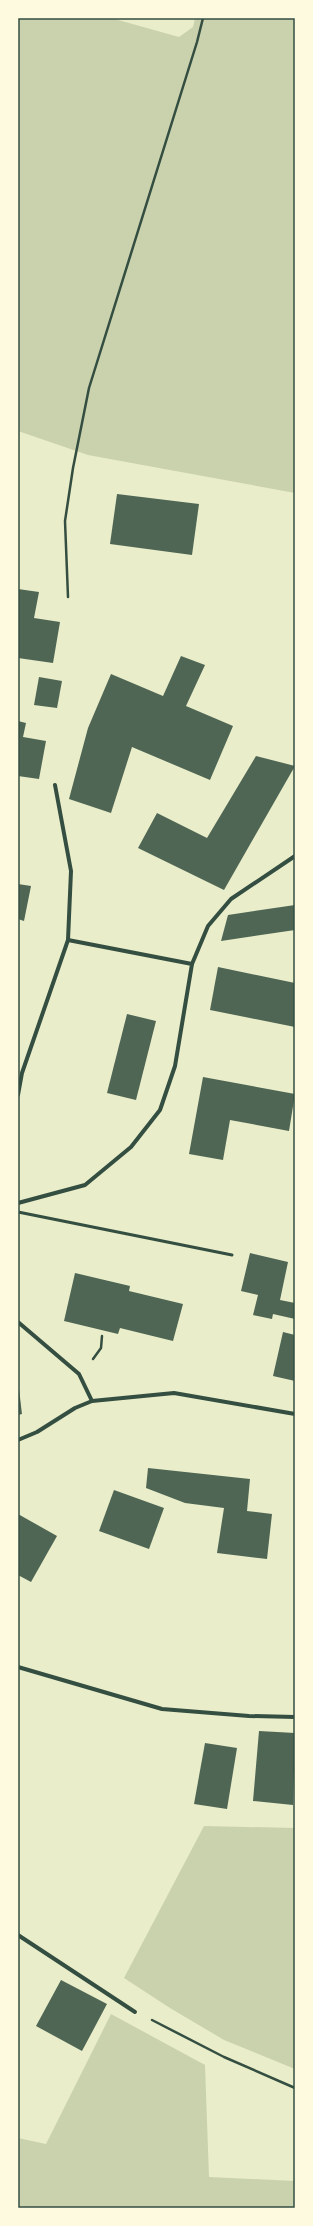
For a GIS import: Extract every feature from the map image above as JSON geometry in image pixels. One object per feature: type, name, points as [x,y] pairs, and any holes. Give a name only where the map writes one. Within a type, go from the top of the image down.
[{"type":"street","points":[[18,1096],[22,1073],[68,940],[71,871],[55,785]]},
{"type":"street","points":[[18,1203],[85,1185],[131,1147],[160,1110],[175,1066],[192,964],[208,926],[231,899],[295,856]]},
{"type":"street","points":[[68,940],[192,964]]},
{"type":"street","points":[[18,1322],[79,1374],[92,1401]]},
{"type":"street","points":[[18,1440],[37,1432],[75,1408],[92,1401],[174,1393],[295,1414]]},
{"type":"street","points":[[18,1667],[162,1709],[249,1716],[295,1717]]},
{"type":"street","points":[[18,1935],[136,2012]]},
{"type":"lane","points":[[18,1212],[232,1254]]},
{"type":"path","points":[[68,597],[66,522],[72,468],[89,388],[195,49],[202,18]]},
{"type":"path","points":[[136,2012],[224,2056],[295,2088]]},
{"type":"green space","points":[[18,18],[111,18],[179,37],[193,27],[195,18],[295,18],[295,493],[88,455],[18,431]]},
{"type":"green space","points":[[204,1826],[295,1828],[295,2069],[224,2040],[170,2008],[124,1978]]},
{"type":"green space","points":[[111,2014],[205,2065],[209,2177],[295,2181],[295,2208],[18,2208],[18,2138],[46,2144]]},
{"type":"building","points":[[117,494],[199,504],[192,555],[110,544]]},
{"type":"building","points":[[18,589],[39,592],[34,618],[60,622],[53,663],[18,658]]},
{"type":"building","points":[[181,656],[205,665],[186,706],[233,726],[210,780],[132,747],[111,813],[69,799],[88,728],[111,674],[163,696]]},
{"type":"building","points":[[39,677],[62,681],[57,708],[34,705]]},
{"type":"building","points":[[18,721],[26,723],[23,737],[46,741],[39,779],[18,776]]},
{"type":"building","points":[[256,756],[295,766],[224,890],[138,848],[157,813],[207,838]]},
{"type":"building","points":[[18,884],[31,886],[24,921],[18,919]]},
{"type":"building","points":[[295,905],[295,930],[221,941],[228,915]]},
{"type":"building","points":[[218,967],[295,983],[295,1027],[210,1010]]},
{"type":"building","points":[[127,1014],[156,1021],[136,1100],[107,1093]]},
{"type":"building","points":[[203,1077],[295,1094],[289,1131],[230,1120],[223,1160],[189,1154]]},
{"type":"building","points":[[250,1253],[288,1262],[280,1300],[295,1303],[295,1319],[273,1314],[272,1319],[253,1315],[258,1295],[241,1291]]},
{"type":"building","points":[[75,1273],[130,1286],[129,1291],[183,1304],[173,1341],[120,1328],[118,1334],[64,1321]]},
{"type":"building","points":[[283,1332],[295,1335],[295,1381],[273,1376]]},
{"type":"building","points":[[18,1381],[22,1414],[18,1415]]},
{"type":"building","points":[[148,1468],[250,1479],[247,1511],[272,1514],[267,1559],[217,1553],[224,1508],[185,1503],[146,1488]]},
{"type":"building","points":[[114,1490],[164,1508],[149,1549],[99,1531]]},
{"type":"building","points":[[18,1514],[57,1536],[31,1582],[18,1575]]},
{"type":"building","points":[[259,1731],[295,1733],[293,1805],[253,1801]]},
{"type":"building","points":[[205,1743],[237,1748],[227,1809],[194,1804]]},
{"type":"building","points":[[61,1980],[107,2004],[82,2051],[36,2026]]}]
